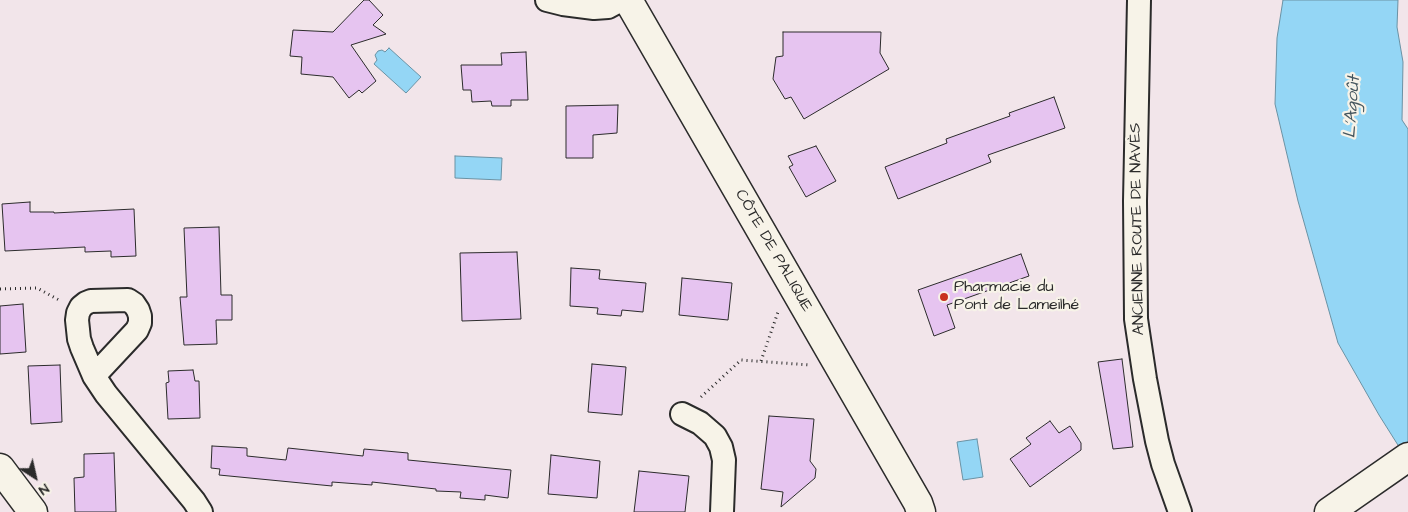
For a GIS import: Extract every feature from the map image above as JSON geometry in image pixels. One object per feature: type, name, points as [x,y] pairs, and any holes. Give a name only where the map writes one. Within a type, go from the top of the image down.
[{"type":"main road","name":"CÔTE DE PALIQUE","points":[[619,2],[922,509]]},
{"type":"main road","points":[[1330,512],[1408,457]]},
{"type":"main road","points":[[0,468],[28,511]]},
{"type":"street","points":[[546,0],[594,8],[619,2]]},
{"type":"street","name":"ANCIENNE ROUTE DE NAVÈS","points":[[1139,0],[1135,201],[1136,319],[1157,441],[1180,512]]},
{"type":"street","points":[[94,376],[106,394],[201,512]]},
{"type":"street","points":[[682,414],[700,423],[716,436],[722,448],[724,460],[722,512]]},
{"type":"path","points":[[0,289],[37,288]]},
{"type":"path","points":[[761,361],[780,306]]},
{"type":"path","points":[[682,414],[741,360],[815,366]]},
{"type":"water","name":"L'Agoût","points":[[1283,0],[1398,0],[1397,27],[1403,62],[1402,120],[1408,129],[1408,461],[1338,343],[1298,201],[1275,104],[1277,38]]},
{"type":"water","points":[[389,48],[421,77],[406,93],[374,64],[377,60],[375,55],[378,51],[382,50],[385,52]]},
{"type":"water","points":[[455,156],[502,158],[501,180],[455,178]]},
{"type":"water","points":[[977,439],[983,477],[963,480],[957,442]]},
{"type":"building","points":[[364,0],[369,0],[383,15],[373,25],[386,34],[351,45],[376,81],[362,93],[359,90],[349,98],[333,77],[301,74],[302,57],[290,56],[293,30],[333,32]]},
{"type":"building","points":[[783,32],[881,32],[880,53],[889,69],[804,119],[791,97],[785,99],[773,79],[776,57],[783,56]]},
{"type":"building","points":[[526,52],[528,100],[511,100],[511,106],[492,106],[491,101],[472,102],[471,90],[463,90],[461,65],[502,65],[501,53]]},
{"type":"building","points":[[1054,97],[1065,128],[988,155],[991,162],[898,199],[885,167],[947,143],[946,139],[1010,116],[1009,113]]},
{"type":"building","points":[[618,105],[617,133],[593,135],[593,158],[566,158],[566,106]]},
{"type":"building","points":[[816,146],[836,181],[806,197],[789,167],[793,165],[788,156]]},
{"type":"building","points":[[30,202],[30,212],[54,213],[134,209],[136,256],[111,257],[111,251],[85,252],[85,247],[5,251],[2,204]]},
{"type":"building","points":[[219,227],[221,295],[232,295],[232,320],[216,320],[217,344],[184,345],[180,297],[187,297],[184,228]]},
{"type":"building","points":[[517,252],[521,319],[462,321],[460,253]]},
{"type":"building","name":"Pharmacie du Pont de Lameilhé","points":[[1021,254],[1029,276],[947,305],[955,328],[934,336],[918,290]]},
{"type":"building","points":[[571,268],[600,270],[599,279],[646,283],[643,312],[622,310],[621,316],[597,314],[598,308],[570,306]]},
{"type":"building","points":[[682,278],[732,283],[728,320],[679,315]]},
{"type":"building","points":[[23,304],[26,352],[0,354],[0,306]]},
{"type":"building","points":[[1122,359],[1133,447],[1113,449],[1098,362]]},
{"type":"building","points":[[592,364],[626,367],[622,415],[588,412]]},
{"type":"building","points":[[60,365],[62,422],[31,424],[28,366]]},
{"type":"building","points":[[193,370],[195,381],[199,381],[200,418],[168,419],[166,383],[169,382],[168,371]]},
{"type":"building","points":[[769,416],[814,419],[810,461],[816,469],[815,478],[781,507],[783,492],[761,489]]},
{"type":"building","points":[[1050,421],[1059,433],[1070,426],[1081,443],[1081,450],[1030,487],[1010,459],[1031,444],[1026,438]]},
{"type":"building","points":[[212,446],[247,448],[247,456],[286,460],[288,448],[363,456],[364,449],[408,453],[408,460],[511,470],[508,498],[485,495],[485,500],[460,498],[461,492],[436,491],[436,489],[372,482],[372,485],[332,482],[332,486],[219,475],[220,469],[211,468]]},
{"type":"building","points":[[114,453],[116,512],[75,512],[74,478],[84,477],[84,454]]},
{"type":"building","points":[[551,455],[600,461],[597,498],[548,494]]},
{"type":"building","points":[[639,471],[689,476],[685,512],[634,512]]},
{"type":"place","name":"Pharmacie du Pont de Lameilhé","points":[[944,297]]}]
